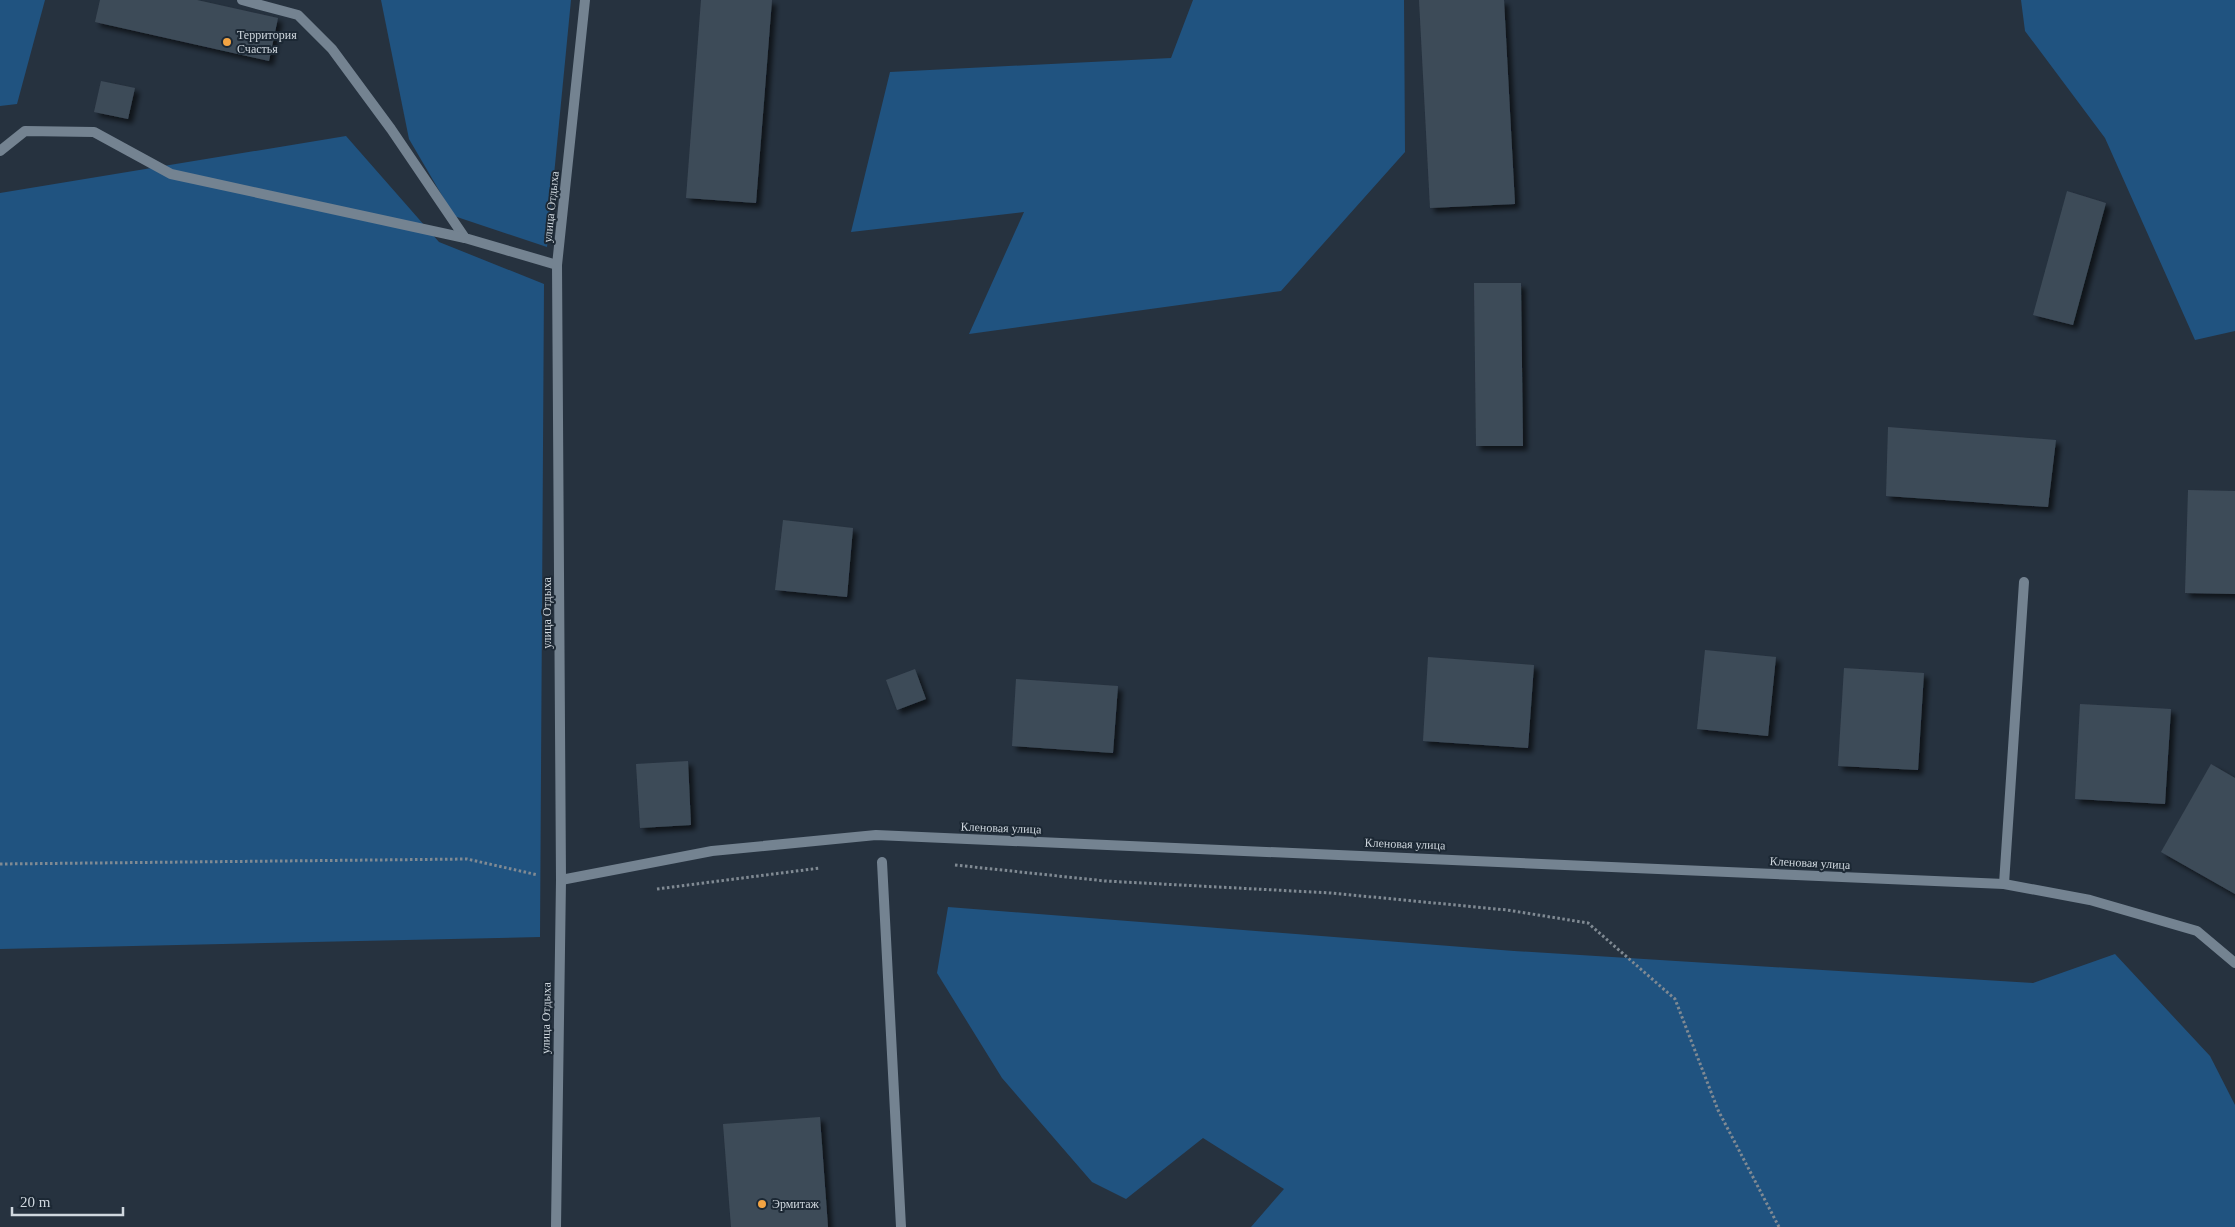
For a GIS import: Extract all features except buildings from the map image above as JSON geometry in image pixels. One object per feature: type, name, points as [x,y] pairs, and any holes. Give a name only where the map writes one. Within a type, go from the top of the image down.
[{"type":"street","points":[[242,0],[298,15],[332,49],[391,129],[465,238]]},
{"type":"street","name":"улица Отдыха","points":[[556,1227],[561,880],[557,265],[586,0]]},
{"type":"street","points":[[0,151],[25,131],[94,132],[171,174],[465,238],[557,265]]},
{"type":"street","points":[[2004,884],[2024,582]]},
{"type":"street","name":"Кленовая улица","points":[[561,880],[712,851],[876,835],[2004,884],[2090,900],[2197,931],[2235,963]]},
{"type":"street","points":[[882,862],[902,1227]]},
{"type":"path","points":[[0,864],[466,859],[561,880]]},
{"type":"path","points":[[947,865],[1105,881],[1341,894],[1507,910],[1588,923],[1675,999],[1718,1110],[1779,1227]]},
{"type":"path","points":[[647,891],[822,868]]},
{"type":"shaded area","points":[[0,0],[45,0],[17,104],[0,106]]},
{"type":"shaded area","points":[[381,0],[571,0],[547,247],[454,216],[409,139]]},
{"type":"shaded area","points":[[1193,0],[1404,0],[1405,152],[1281,291],[969,334],[1024,212],[851,232],[890,72],[1171,58]]},
{"type":"shaded area","points":[[2021,0],[2235,0],[2235,331],[2195,340],[2105,138],[2025,31]]},
{"type":"shaded area","points":[[346,136],[439,242],[544,284],[540,937],[0,949],[0,193]]},
{"type":"shaded area","points":[[948,907],[1514,951],[2033,983],[2115,954],[2210,1056],[2235,1105],[2235,1227],[1251,1227],[1284,1189],[1203,1138],[1126,1199],[1092,1182],[1002,1078],[937,973]]},
{"type":"place","name":"Территория Счастья","points":[[227,42]]},
{"type":"place","name":"Эрмитаж","points":[[762,1204]]}]
